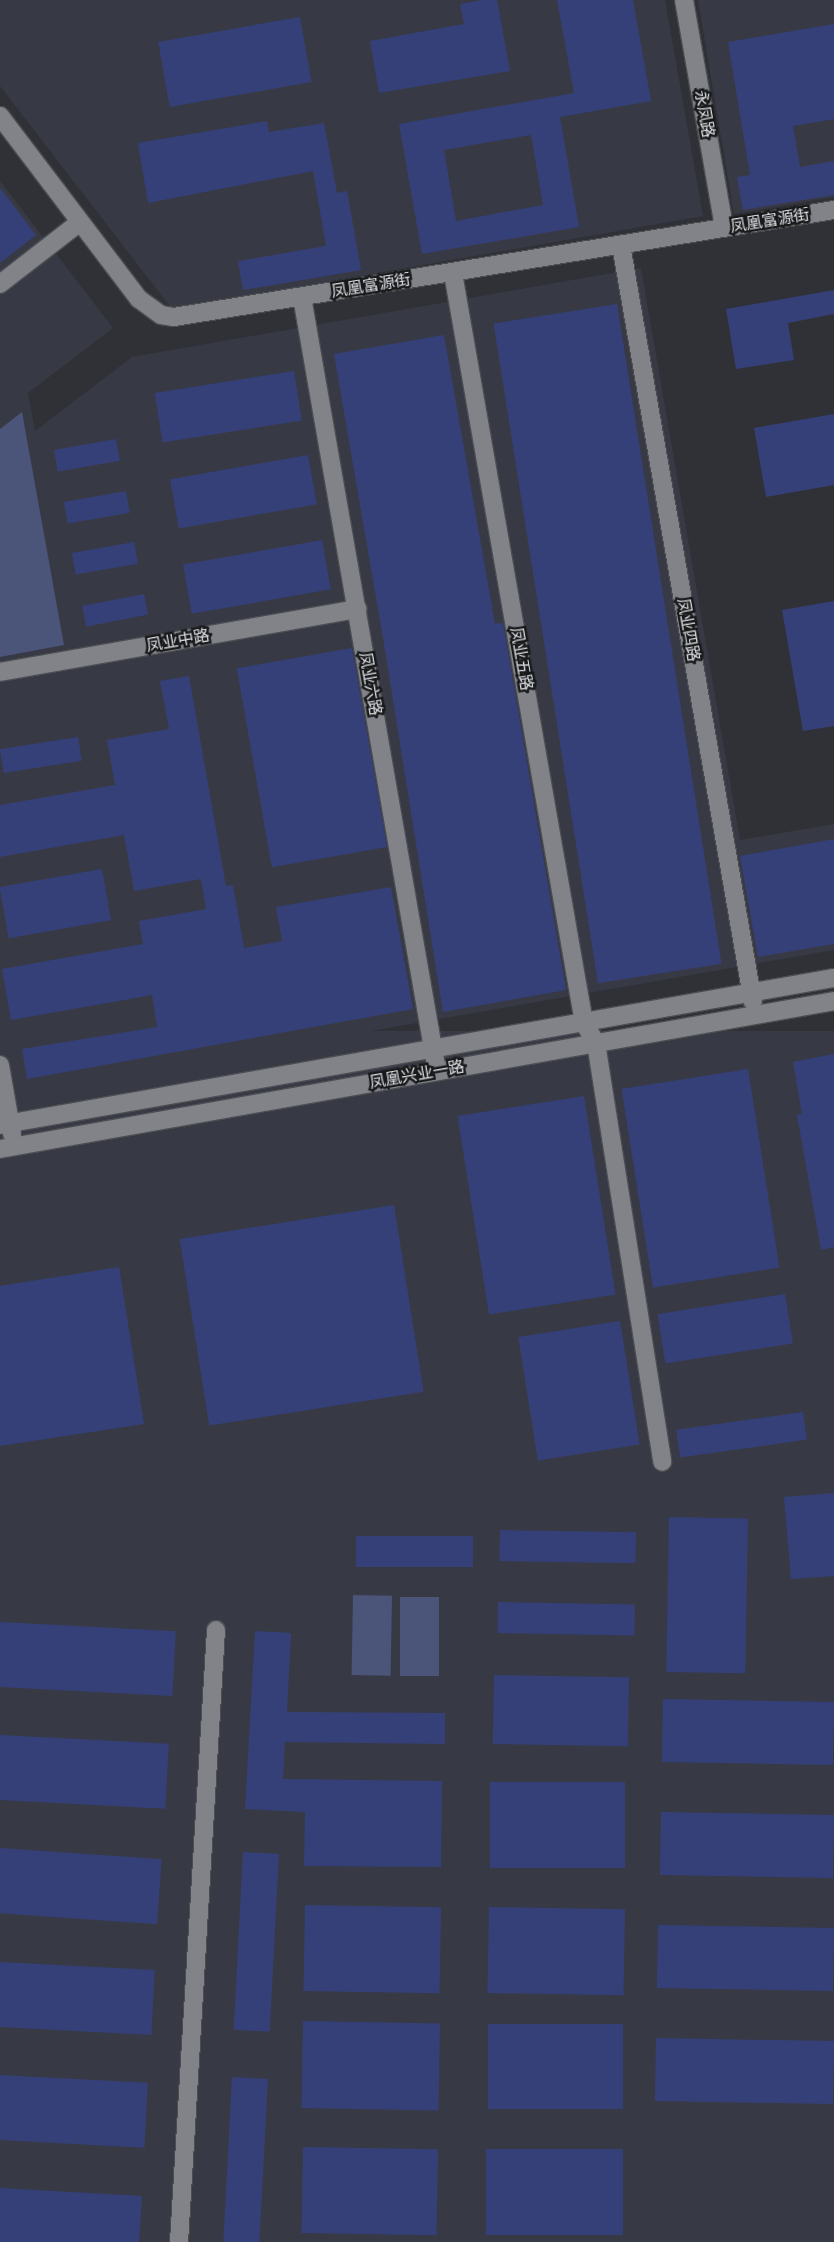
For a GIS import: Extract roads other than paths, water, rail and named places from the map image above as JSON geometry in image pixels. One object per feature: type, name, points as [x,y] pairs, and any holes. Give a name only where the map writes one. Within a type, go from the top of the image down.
[{"type":"street","name":"永凤路","points":[[684,0],[724,228]]},
{"type":"street","name":"凤凰富源街","points":[[0,116],[139,299],[161,315],[191,316],[834,210]]},
{"type":"street","points":[[0,284],[80,222]]},
{"type":"street","name":"凤业四路","points":[[620,245],[755,1015]]},
{"type":"street","name":"凤业五路","points":[[453,273],[584,1023],[596,1043]]},
{"type":"street","name":"凤业六路","points":[[302,297],[437,1071]]},
{"type":"street","name":"凤业中路","points":[[0,672],[357,610]]},
{"type":"street","name":"凤凰兴业一路","points":[[5,1124],[834,978]]},
{"type":"street","name":"凤凰兴业一路","points":[[7,1147],[834,1001]]},
{"type":"street","points":[[596,1043],[662,1462]]},
{"type":"street","points":[[0,1066],[7,1147]]},
{"type":"street","points":[[179,2242],[216,1630]]}]
